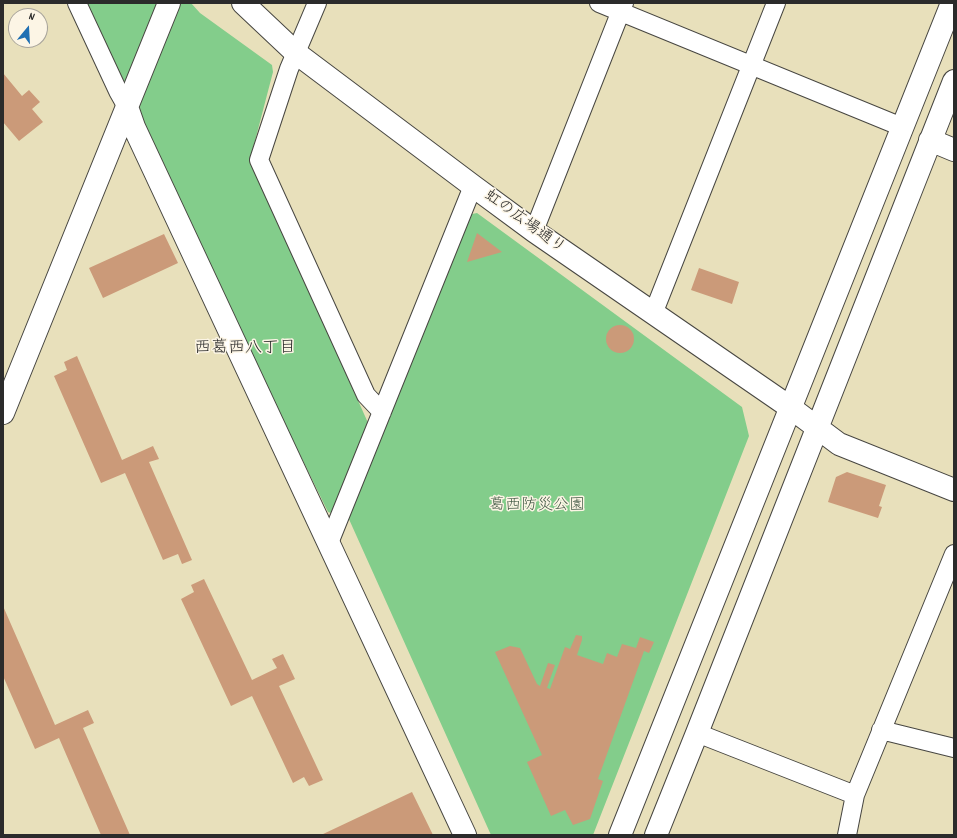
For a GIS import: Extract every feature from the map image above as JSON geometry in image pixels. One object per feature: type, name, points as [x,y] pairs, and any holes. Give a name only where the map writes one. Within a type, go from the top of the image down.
[{"type":"street","points":[[77,3],[127,107],[134,127],[466,835]]},
{"type":"street","points":[[3,413],[170,3]]},
{"type":"street","name":"虹の広場通り","points":[[243,3],[296,53],[472,186],[653,314],[791,408],[839,444],[954,490]]},
{"type":"street","points":[[317,3],[289,70],[258,160],[366,395],[382,412]]},
{"type":"street","points":[[599,3],[623,7],[751,65],[902,127]]},
{"type":"street","points":[[653,314],[776,3]]},
{"type":"street","points":[[620,835],[952,3]]},
{"type":"street","points":[[534,231],[623,7]]},
{"type":"street","points":[[656,835],[954,81]]},
{"type":"street","points":[[930,140],[954,150]]},
{"type":"street","points":[[329,542],[472,186]]},
{"type":"street","points":[[847,835],[855,795],[954,554]]},
{"type":"street","points":[[882,730],[954,748]]},
{"type":"street","points":[[697,733],[855,795]]},
{"type":"green space","points":[[81,3],[191,3],[200,13],[272,65],[273,72],[250,160],[369,425],[334,514],[328,512],[138,124]]},
{"type":"green space","name":"葛西防災公園","points":[[477,213],[742,407],[749,436],[593,835],[491,835],[348,517],[467,215]]},
{"type":"building","points":[[3,73],[22,96],[29,90],[40,102],[32,109],[43,122],[19,141],[3,122]]},
{"type":"building","points":[[477,233],[502,252],[467,262]]},
{"type":"building","points":[[164,234],[178,263],[103,298],[89,268]]},
{"type":"building","points":[[699,268],[739,282],[732,304],[691,290]]},
{"type":"building","points":[[620,325],[630,329],[634,339],[630,349],[620,353],[610,349],[606,339],[610,329]]},
{"type":"building","points":[[77,356],[122,460],[153,446],[159,459],[149,462],[192,560],[182,564],[178,554],[163,560],[125,473],[101,483],[54,376],[67,370],[64,362]]},
{"type":"building","points":[[847,472],[886,485],[879,506],[882,507],[878,518],[828,502],[836,477]]},
{"type":"building","points":[[204,579],[252,680],[277,668],[272,659],[283,654],[295,679],[279,686],[323,780],[309,786],[304,777],[293,783],[252,696],[231,706],[181,599],[194,592],[191,585]]},
{"type":"building","points":[[3,606],[55,725],[88,710],[94,723],[83,728],[130,835],[101,835],[59,738],[35,749],[3,676]]},
{"type":"building","points":[[576,635],[582,636],[577,655],[603,664],[607,653],[617,657],[622,644],[636,648],[640,637],[654,642],[649,653],[644,651],[598,779],[603,781],[590,819],[573,825],[565,810],[551,816],[527,762],[542,755],[495,652],[510,646],[520,648],[537,684],[540,686],[548,663],[555,665],[547,688],[550,689],[565,647],[570,649]]},
{"type":"building","points":[[412,792],[433,835],[321,835]]},
{"type":"district","name":"西葛西八丁目","points":[[245,350]]}]
